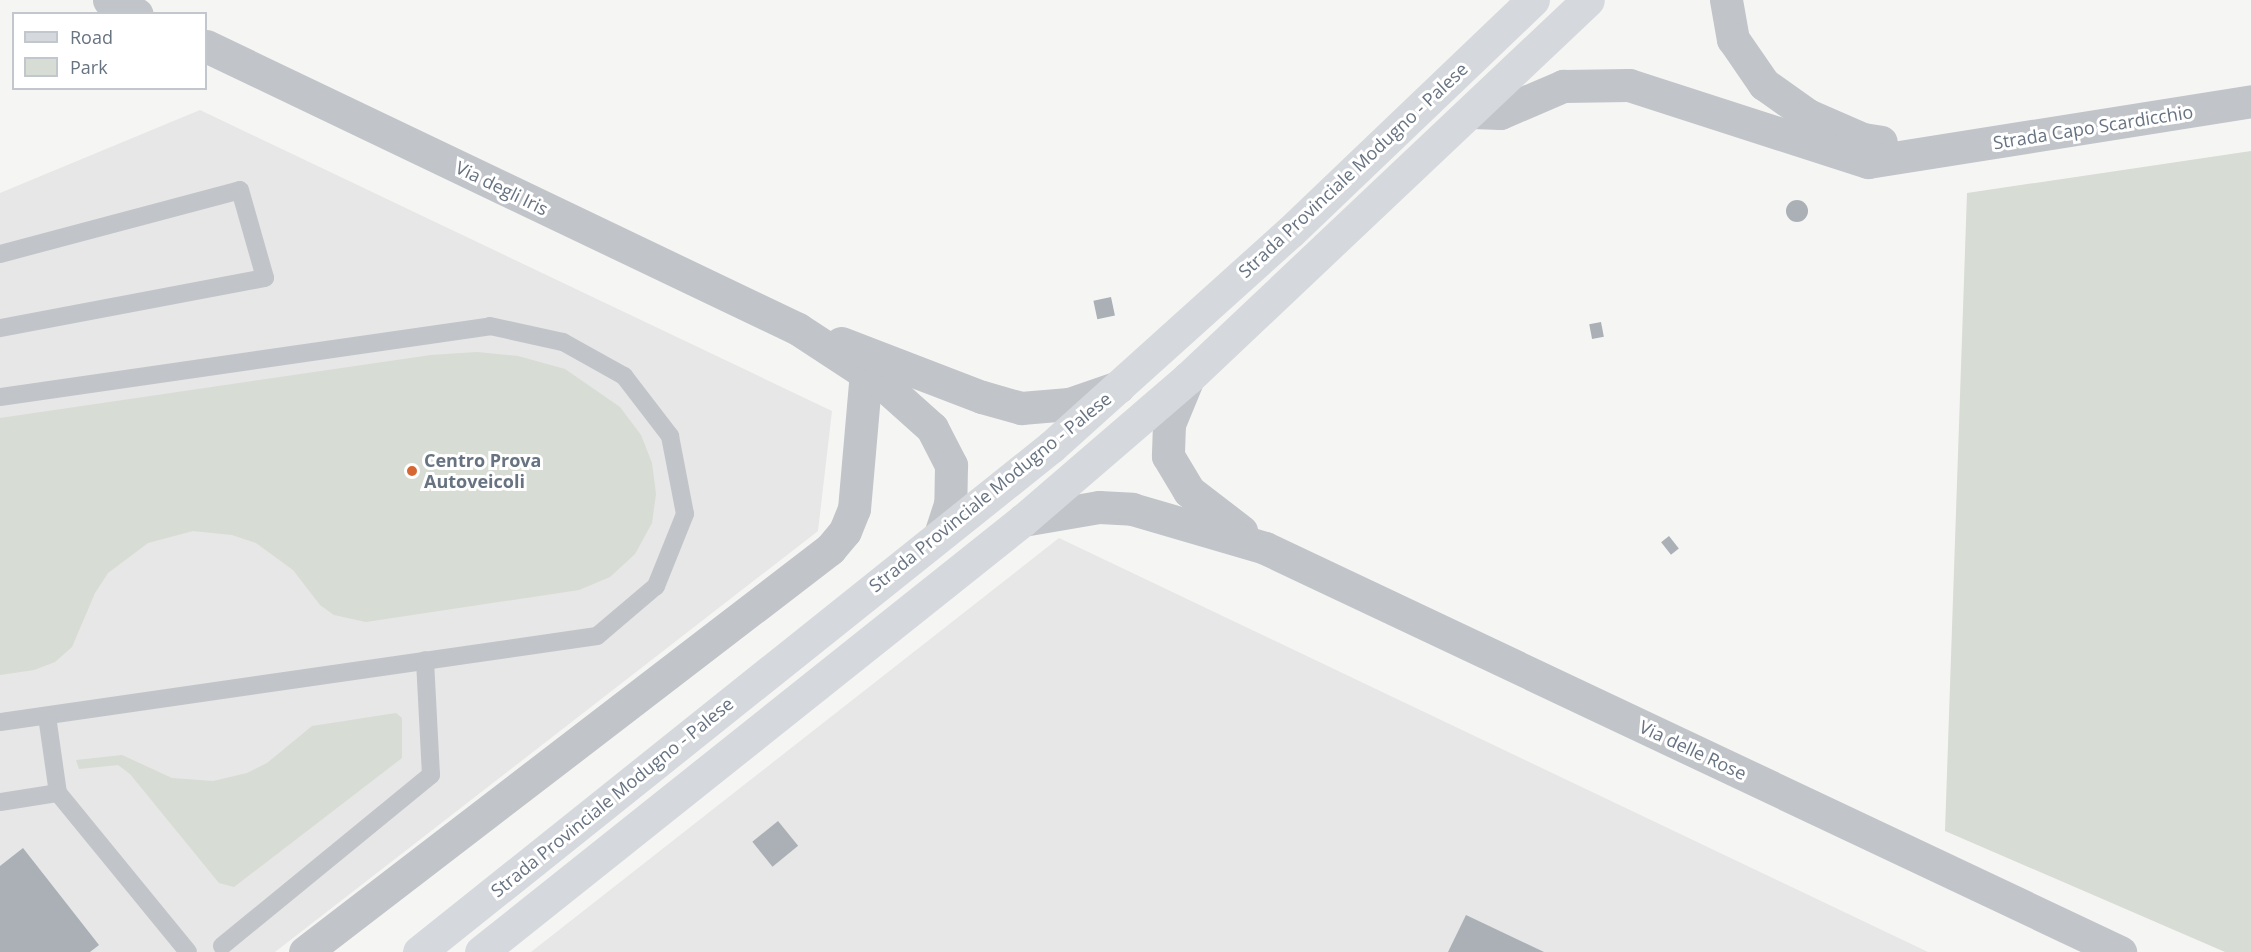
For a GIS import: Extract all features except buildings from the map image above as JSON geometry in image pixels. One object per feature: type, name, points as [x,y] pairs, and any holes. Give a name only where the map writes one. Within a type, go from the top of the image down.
[{"type":"main road","name":"Strada Provinciale Modugno - Palese","points":[[419,952],[1051,447],[1290,232],[1533,0]]},
{"type":"main road","points":[[482,952],[1023,520],[1188,378],[1588,0]]},
{"type":"street","points":[[109,0],[133,12]]},
{"type":"street","points":[[1726,0],[1733,39],[1764,84],[1808,115],[1863,139],[1935,153]]},
{"type":"street","name":"Via degli Iris","points":[[207,46],[798,329]]},
{"type":"street","name":"Strada Capo Scardicchio","points":[[1472,112],[1500,113],[1563,86],[1629,85],[1868,162],[2251,101]]},
{"type":"street","points":[[798,329],[1021,408],[1069,404],[1118,387]]},
{"type":"street","points":[[798,329],[866,373],[932,428],[951,465],[950,504],[940,534]]},
{"type":"street","points":[[305,952],[830,549],[845,531],[854,509],[866,373]]},
{"type":"street","points":[[1188,378],[1169,424],[1168,456],[1189,491],[1265,548]]},
{"type":"street","points":[[1023,520],[1099,507],[1132,509],[1265,548]]},
{"type":"street","name":"Via delle Rose","points":[[1265,548],[2120,952]]},
{"type":"lane","points":[[0,254],[240,189],[266,278],[0,328]]},
{"type":"lane","points":[[0,397],[490,326],[563,342],[624,376],[670,436],[685,514],[656,586],[597,636],[0,722]]},
{"type":"lane","points":[[221,950],[431,775],[425,660]]},
{"type":"lane","points":[[47,716],[58,793],[188,952]]},
{"type":"lane","points":[[0,802],[58,793]]},
{"type":"shaded area","name":"Centro Prova Autoveicoli","points":[[200,110],[832,411],[818,531],[275,952],[0,952],[0,193]]},
{"type":"shaded area","points":[[1059,538],[1928,952],[531,952]]},
{"type":"green space","points":[[2251,151],[2251,952],[2225,952],[1945,831],[1967,193]]},
{"type":"green space","points":[[477,352],[518,356],[565,369],[620,407],[641,435],[652,463],[656,494],[652,523],[635,554],[610,577],[579,590],[366,622],[334,615],[320,605],[293,570],[256,543],[232,535],[193,531],[148,543],[108,573],[95,593],[72,647],[55,662],[34,670],[0,675],[0,418],[431,355]]},
{"type":"green space","points":[[396,713],[402,718],[402,758],[234,887],[219,883],[130,774],[118,765],[79,769],[76,760],[122,755],[172,778],[213,781],[247,773],[267,763],[312,726]]},
{"type":"place","name":"Centro Prova Autoveicoli","points":[[412,471]]}]
